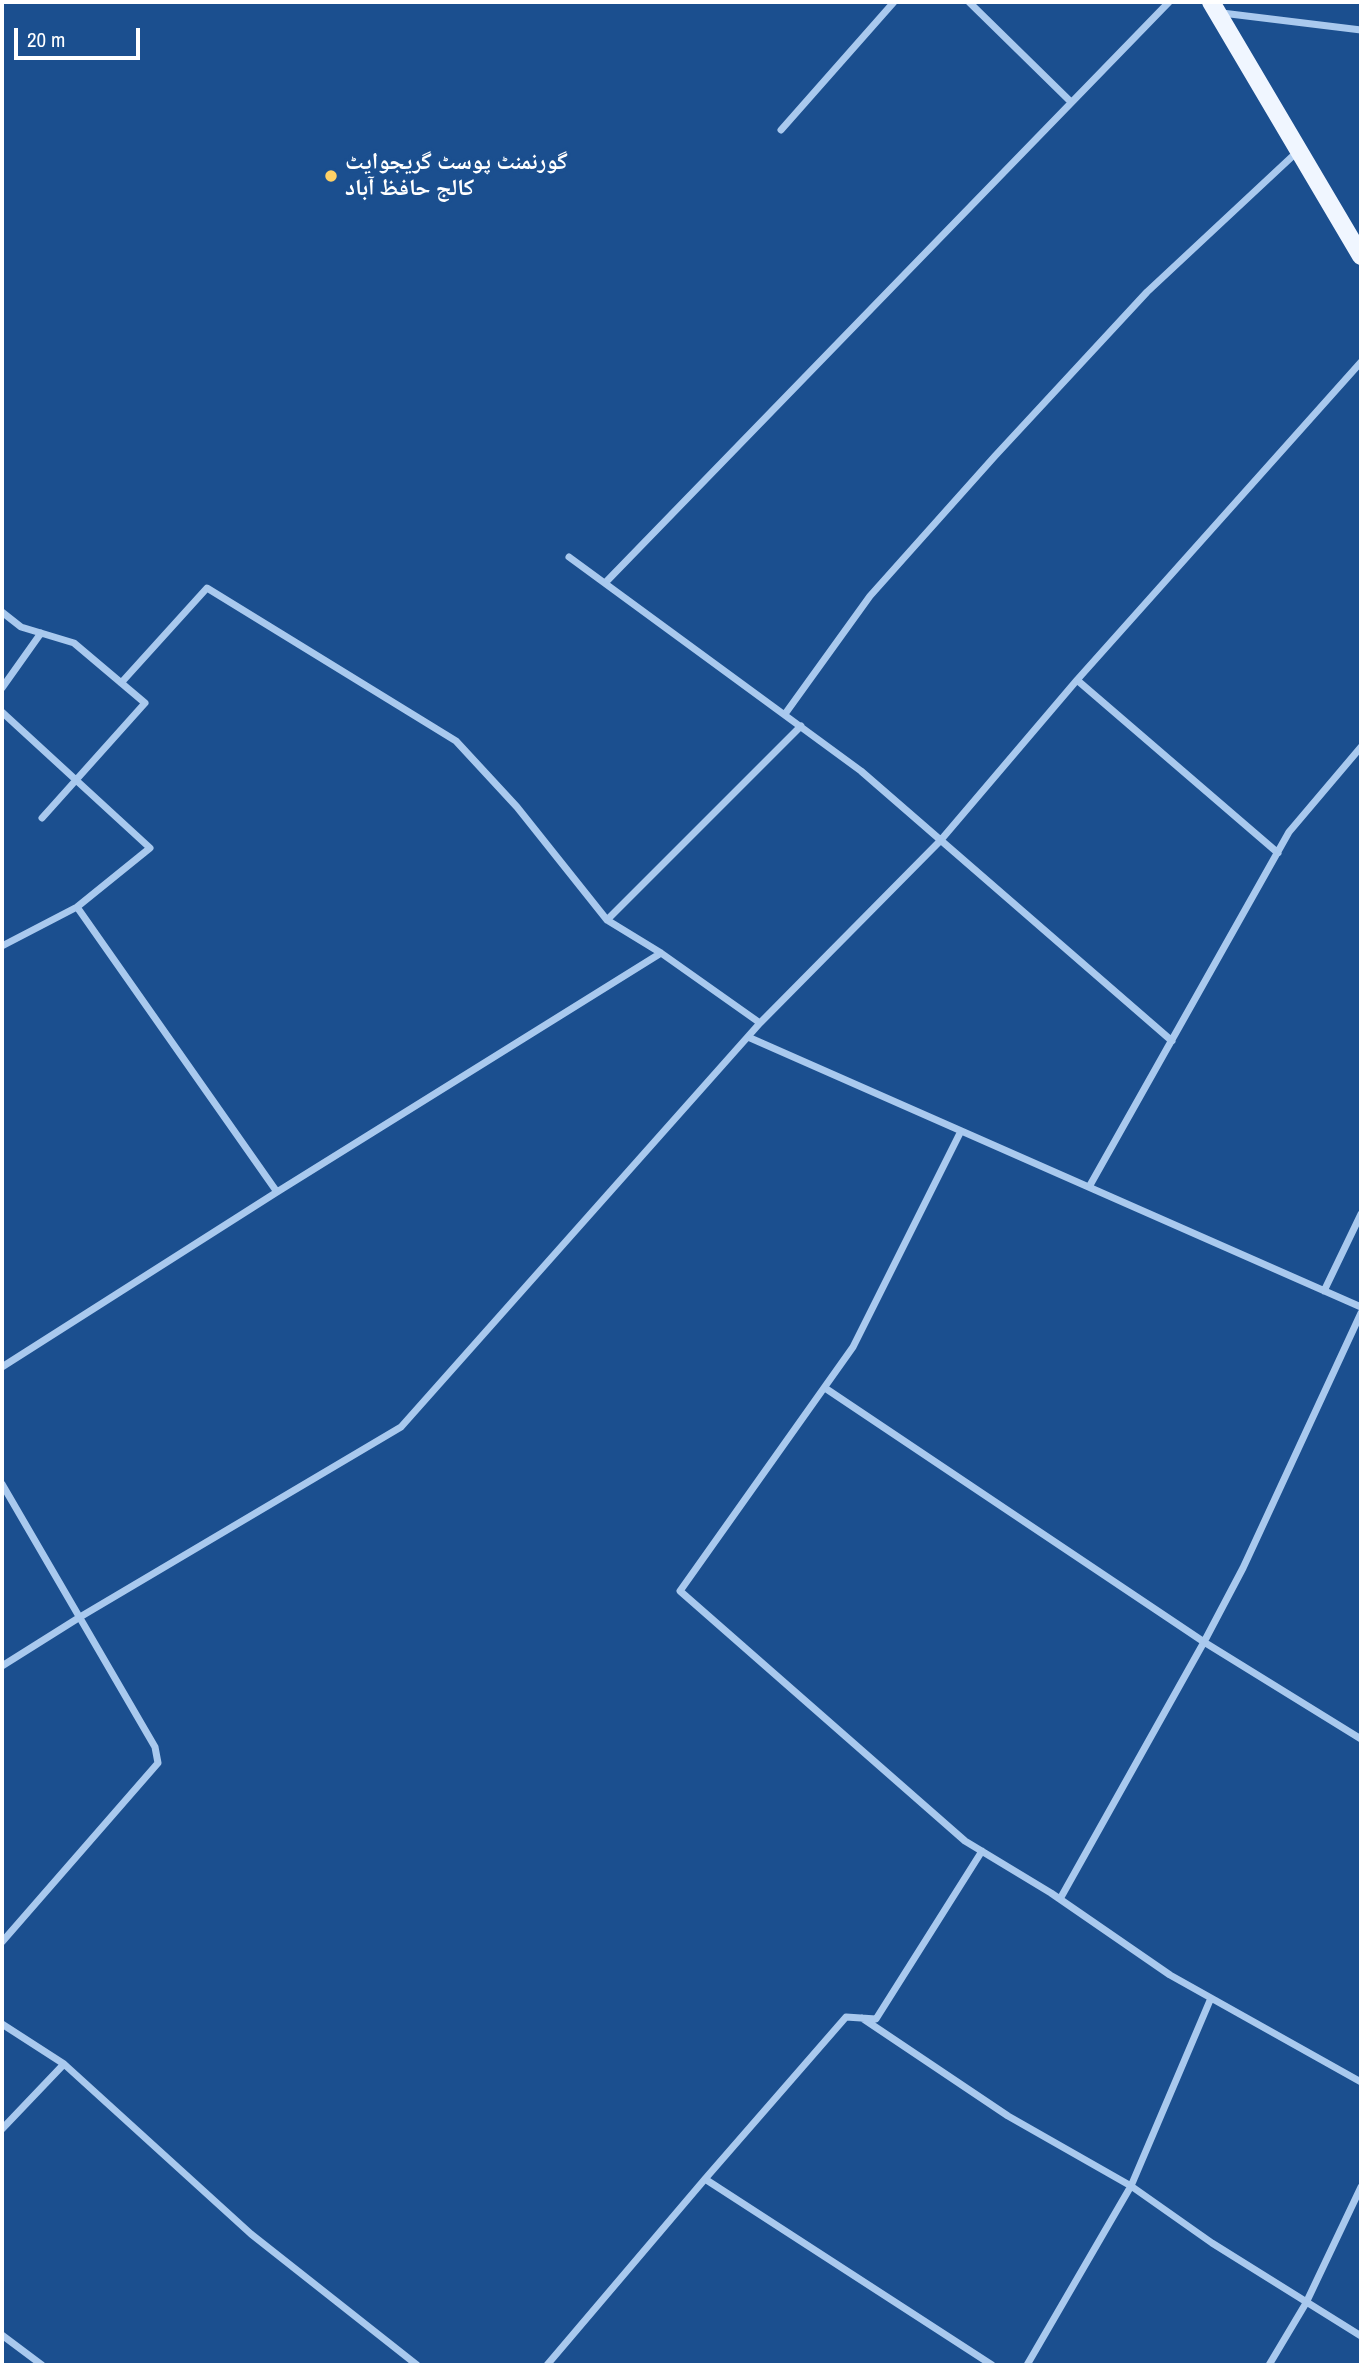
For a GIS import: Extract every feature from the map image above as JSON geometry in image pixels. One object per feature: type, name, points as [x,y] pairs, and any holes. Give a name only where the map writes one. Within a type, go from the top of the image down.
[{"type":"main road","points":[[1214,7],[1361,256]]},
{"type":"street","points":[[781,130],[894,2]]},
{"type":"street","points":[[970,2],[1071,102]]},
{"type":"street","points":[[605,583],[1169,2]]},
{"type":"street","points":[[1214,7],[1361,30]]},
{"type":"street","points":[[785,714],[870,596],[995,456],[1147,292],[1299,150]]},
{"type":"street","points":[[2,1666],[401,1427],[760,1023],[940,841],[1077,680],[1361,362]]},
{"type":"street","points":[[569,558],[861,771],[1172,1041]]},
{"type":"street","points":[[121,684],[207,588],[456,741],[517,807],[607,920],[661,953],[760,1023]]},
{"type":"street","points":[[2,612],[21,627],[74,643],[145,703],[43,818]]},
{"type":"street","points":[[2,688],[41,633]]},
{"type":"street","points":[[1077,680],[1278,853]]},
{"type":"street","points":[[2,712],[150,848],[77,907],[2,946]]},
{"type":"street","points":[[607,920],[801,726]]},
{"type":"street","points":[[1089,1187],[1289,832],[1361,747]]},
{"type":"street","points":[[77,907],[277,1192]]},
{"type":"street","points":[[2,1367],[661,953]]},
{"type":"street","points":[[748,1037],[1361,1307]]},
{"type":"street","points":[[961,1131],[853,1347],[680,1591],[965,1841],[1060,1899],[1170,1975],[1361,2082]]},
{"type":"street","points":[[1324,1291],[1361,1214]]},
{"type":"street","points":[[1060,1899],[1243,1568],[1361,1313]]},
{"type":"street","points":[[825,1388],[1204,1642],[1361,1739]]},
{"type":"street","points":[[2,1484],[155,1747],[158,1763],[2,1942]]},
{"type":"street","points":[[547,2365],[846,2017],[876,2019],[982,1851]]},
{"type":"street","points":[[1027,2365],[1131,2186],[1211,1998]]},
{"type":"street","points":[[862,2018],[1008,2116],[1131,2186],[1212,2243],[1361,2336]]},
{"type":"street","points":[[2,2024],[64,2064],[251,2234],[417,2365]]},
{"type":"street","points":[[2,2129],[64,2064]]},
{"type":"street","points":[[705,2179],[992,2365]]},
{"type":"street","points":[[1269,2365],[1307,2303],[1361,2187]]},
{"type":"street","points":[[2,2335],[42,2365]]},
{"type":"place","name":"گورنمنٹ پوسٹ گریجوایٹ کالج حافظ آباد","points":[[331,176]]}]
